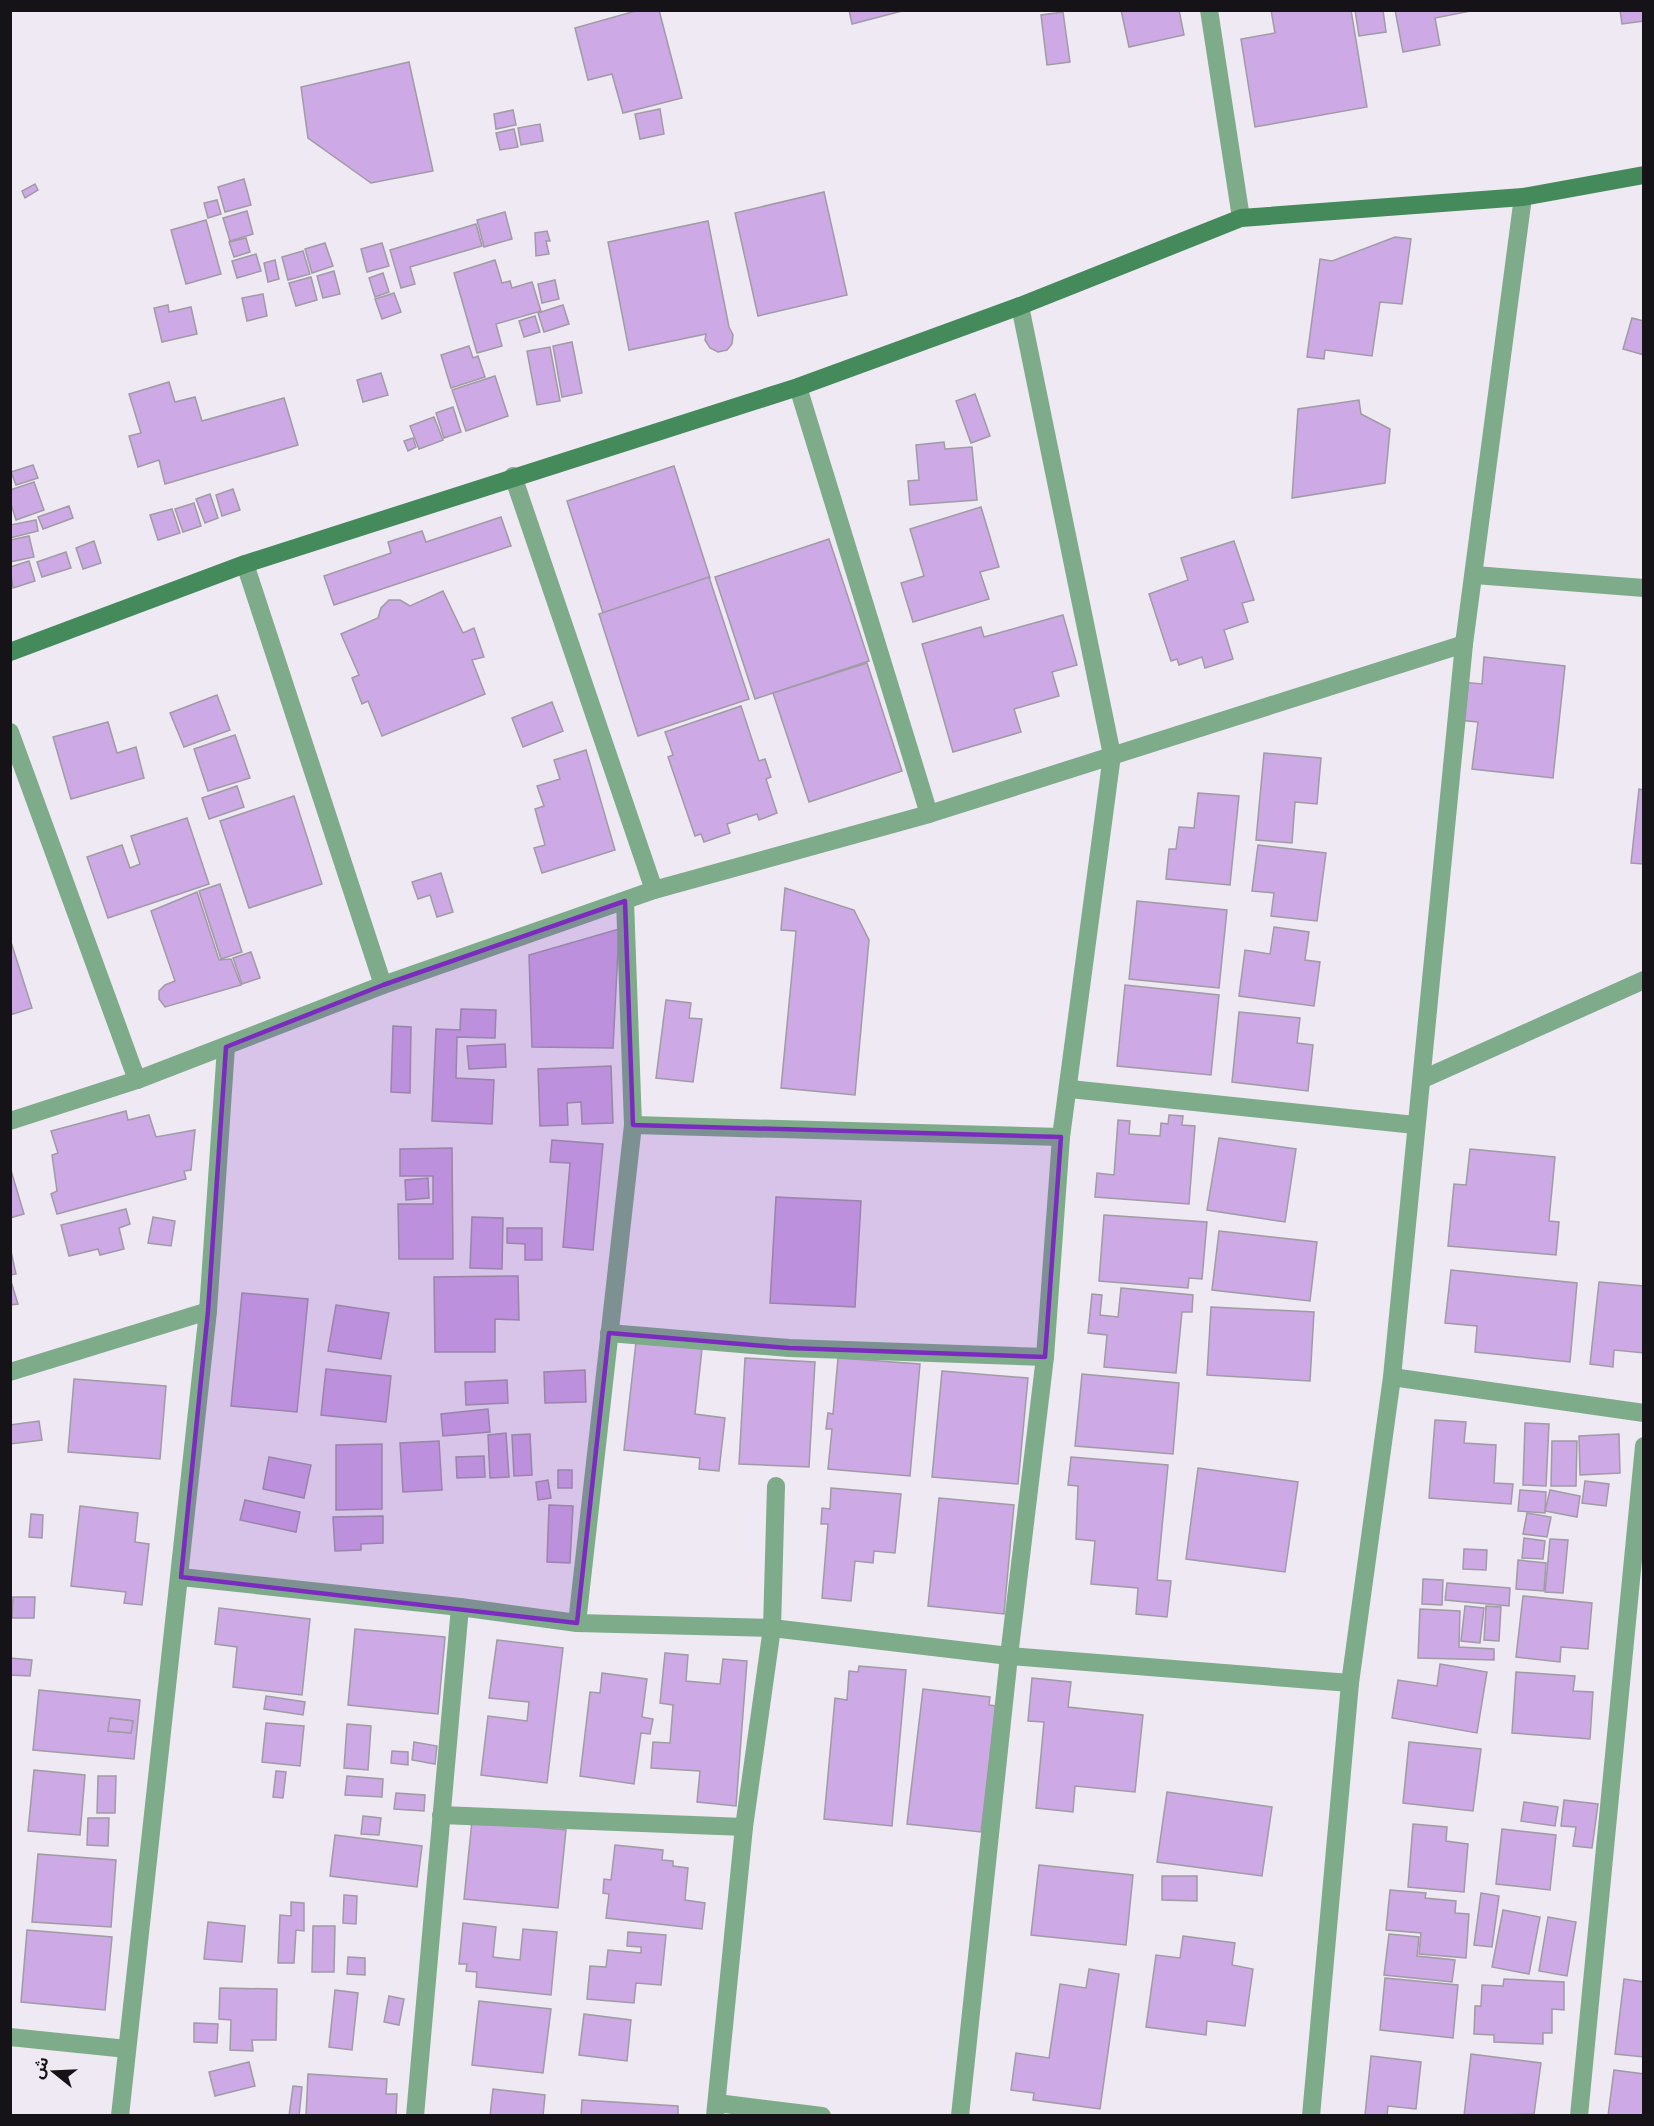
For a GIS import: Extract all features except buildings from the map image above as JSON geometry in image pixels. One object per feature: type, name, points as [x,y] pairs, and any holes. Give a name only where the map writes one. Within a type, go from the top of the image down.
[{"type":"street","points":[[1209,10],[1241,218]]},
{"type":"street","points":[[10,652],[245,564],[513,476],[798,387],[1020,306],[1241,218],[1523,197],[1644,175]]},
{"type":"street","points":[[1311,2115],[1350,1683],[1392,1377],[1464,644],[1475,575],[1523,197]]},
{"type":"street","points":[[960,2115],[1045,1357],[1061,1137],[1070,1089],[1112,755],[1020,306]]},
{"type":"street","points":[[798,387],[929,814]]},
{"type":"street","points":[[513,476],[654,890]]},
{"type":"street","points":[[245,564],[383,985]]},
{"type":"street","points":[[1475,575],[1644,588]]},
{"type":"street","points":[[10,1121],[137,1080],[383,985],[654,890],[929,814],[1464,644]]},
{"type":"street","points":[[10,732],[137,1080]]},
{"type":"street","points":[[577,1623],[633,1125],[625,901]]},
{"type":"street","points":[[1423,1079],[1644,980]]},
{"type":"street","points":[[120,2115],[181,1577],[208,1311],[226,1047]]},
{"type":"street","points":[[1070,1089],[1415,1125]]},
{"type":"street","points":[[633,1125],[1061,1137]]},
{"type":"street","points":[[10,1372],[208,1311]]},
{"type":"street","points":[[609,1333],[789,1348],[1045,1357]]},
{"type":"street","points":[[1392,1377],[1644,1413]]},
{"type":"street","points":[[1579,2115],[1644,1446]]},
{"type":"street","points":[[776,1486],[772,1628],[744,1827],[716,2109],[822,2115]]},
{"type":"street","points":[[181,1577],[460,1607],[577,1623],[772,1628],[1010,1656],[1350,1683]]},
{"type":"street","points":[[415,2115],[460,1607]]},
{"type":"street","points":[[441,1815],[744,1827]]},
{"type":"street","points":[[10,2037],[127,2049]]},
{"type":"highlighted area","points":[[625,901],[633,1125],[1061,1137],[1045,1357],[789,1348],[609,1333],[577,1623],[181,1577],[208,1311],[226,1047],[383,985]]}]
